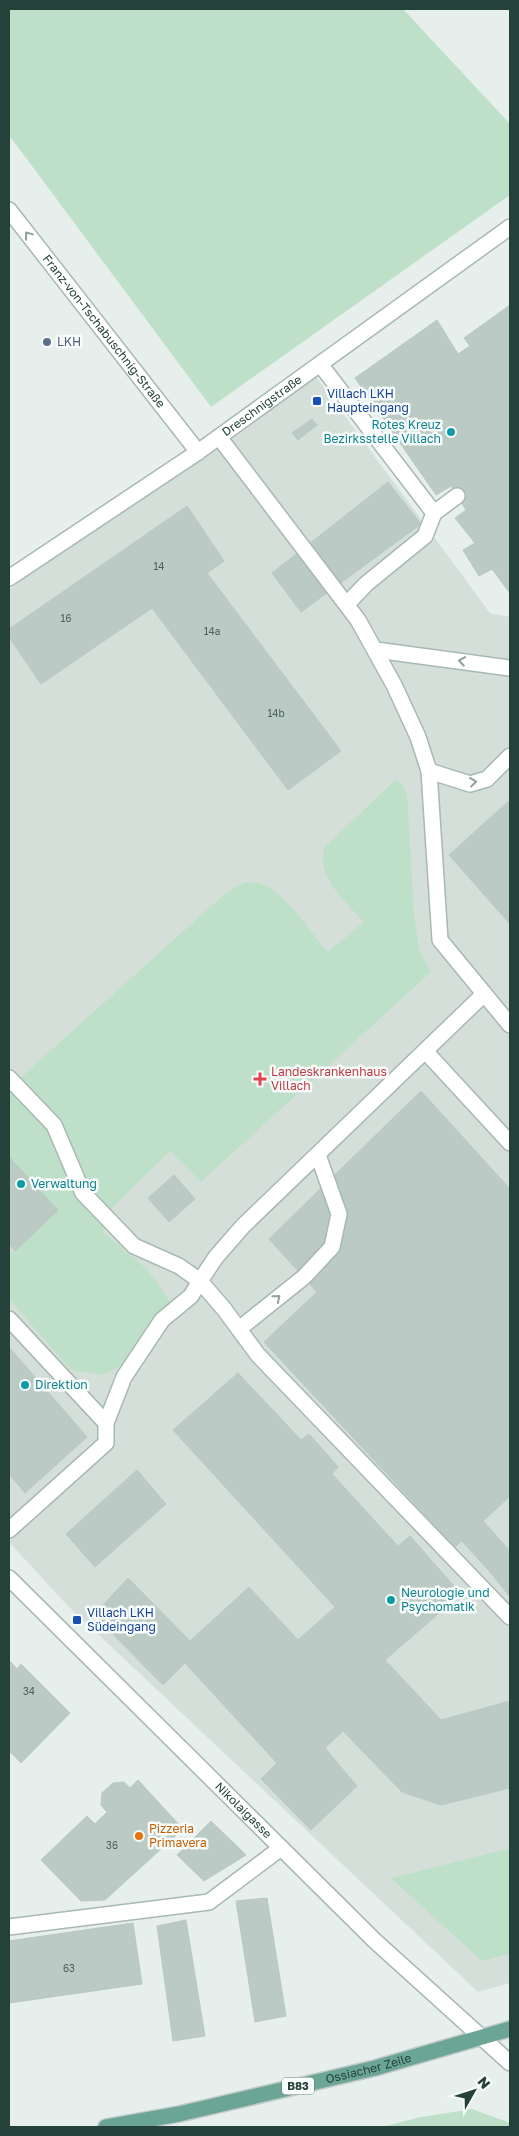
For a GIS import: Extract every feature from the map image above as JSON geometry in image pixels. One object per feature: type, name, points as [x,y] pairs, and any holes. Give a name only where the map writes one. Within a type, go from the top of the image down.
[{"type":"main road","name":"Ossiacher Zeile","points":[[106,2127],[179,2114],[366,2070],[510,2029]]},
{"type":"street","name":"Franz-von-Tschabuschnig-Straße","points":[[9,210],[198,452]]},
{"type":"street","name":"Dreschnigstraße","points":[[9,578],[198,452],[510,227]]},
{"type":"street","points":[[320,364],[434,513]]},
{"type":"street","points":[[219,437],[347,604],[376,650],[409,716],[428,771],[440,940],[483,995],[510,1025]]},
{"type":"street","points":[[347,604],[366,584],[425,536],[434,513],[457,496]]},
{"type":"street","points":[[376,650],[510,668]]},
{"type":"street","points":[[428,771],[470,784],[487,779],[510,756]]},
{"type":"street","points":[[9,1530],[106,1443],[106,1422],[130,1369],[162,1320],[191,1296],[216,1256],[243,1226],[426,1052],[483,995]]},
{"type":"street","points":[[426,1052],[510,1143]]},
{"type":"street","points":[[9,1078],[54,1125],[83,1193],[134,1246],[179,1266],[200,1281],[258,1355],[510,1618]]},
{"type":"street","points":[[239,1329],[304,1277],[332,1247],[339,1214],[318,1155]]},
{"type":"street","points":[[9,1319],[106,1422]]},
{"type":"street","name":"Nikolaigasse","points":[[9,1578],[375,1941],[510,2063]]},
{"type":"street","points":[[9,1927],[209,1902],[281,1848]]},
{"type":"shaded area","name":"Landeskrankenhaus Villach","points":[[311,370],[490,613],[510,617],[510,1983],[478,1992],[68,1606],[9,1542],[9,590],[158,477]]},
{"type":"green space","points":[[9,9],[403,9],[510,124],[510,195],[211,407],[9,135]]},
{"type":"green space","points":[[395,780],[401,783],[407,793],[414,913],[419,950],[431,972],[201,1182],[170,1151],[113,1207],[103,1232],[147,1269],[170,1301],[127,1362],[103,1375],[71,1370],[9,1299],[9,1255],[58,1210],[9,1157],[9,1088],[219,899],[242,884],[257,883],[269,888],[280,896],[302,919],[328,952],[364,922],[341,897],[328,878],[323,858],[325,847]]},
{"type":"green space","points":[[510,1848],[510,1954],[482,1961],[391,1878]]},
{"type":"green space","points":[[472,2109],[510,2123],[510,2127],[382,2127],[421,2117]]},
{"type":"building","name":"Rotes Kreuz Bezirksstelle Villach","points":[[510,305],[509,592],[492,569],[479,576],[463,550],[475,543],[455,518],[466,510],[451,486],[436,495],[355,378],[437,320],[458,354],[470,346],[464,338]]},
{"type":"building","points":[[312,419],[317,425],[298,440],[292,433]]},
{"type":"building","points":[[388,482],[421,524],[301,612],[272,573]]},
{"type":"building","points":[[187,506],[224,561],[207,573],[341,751],[288,790],[152,608],[41,684],[9,637],[9,629]]},
{"type":"building","points":[[510,800],[510,924],[449,855]]},
{"type":"building","name":"Landeskrankenhaus Villach","points":[[421,1091],[510,1189],[510,1498],[455,1547],[264,1342],[317,1292],[269,1239]]},
{"type":"building","name":"Verwaltung","points":[[9,1157],[58,1210],[15,1251],[9,1244]]},
{"type":"building","points":[[174,1175],[195,1199],[169,1222],[148,1198]]},
{"type":"building","name":"Direktion","points":[[9,1347],[87,1437],[25,1493],[9,1474]]},
{"type":"building","name":"Neurologie und Psychomatik","points":[[238,1373],[301,1440],[309,1434],[338,1467],[332,1474],[398,1546],[410,1536],[461,1594],[385,1660],[441,1720],[510,1701],[510,1788],[441,1805],[402,1792],[343,1731],[325,1748],[357,1786],[311,1830],[261,1779],[277,1763],[185,1663],[163,1685],[94,1615],[128,1578],[190,1641],[249,1587],[298,1640],[335,1607],[173,1430]]},
{"type":"building","points":[[137,1470],[166,1504],[95,1567],[66,1534]]},
{"type":"building","points":[[483,1521],[510,1551],[510,1555],[490,1572],[462,1541]]},
{"type":"building","points":[[510,1555],[510,1597],[490,1572]]},
{"type":"building","points":[[9,1660],[17,1669],[21,1664],[70,1713],[21,1763],[9,1751]]},
{"type":"building","points":[[138,1780],[183,1829],[105,1900],[81,1901],[41,1860],[87,1816],[95,1824],[107,1812],[101,1805],[102,1793],[113,1783],[124,1782],[130,1788]]},
{"type":"building","points":[[211,1821],[246,1855],[204,1881],[177,1855]]},
{"type":"building","points":[[267,1898],[286,2016],[255,2022],[236,1901]]},
{"type":"building","points":[[186,1920],[205,2036],[173,2041],[157,1926]]},
{"type":"building","points":[[133,1923],[142,1984],[9,2003],[9,1941]]},
{"type":"place","name":"LKH","points":[[47,342]]},
{"type":"place","name":"Villach LKH Haupteingang","points":[[317,401]]},
{"type":"place","name":"Rotes Kreuz Bezirksstelle Villach","points":[[451,432]]},
{"type":"place","name":"Landeskrankenhaus Villach","points":[[260,1079]]},
{"type":"place","name":"Verwaltung","points":[[21,1184]]},
{"type":"place","name":"Direktion","points":[[25,1385]]},
{"type":"place","name":"Neurologie und Psychomatik","points":[[391,1600]]},
{"type":"place","name":"Villach LKH Südeingang","points":[[77,1620]]},
{"type":"place","name":"Pizzeria Primavera","points":[[139,1836]]}]
